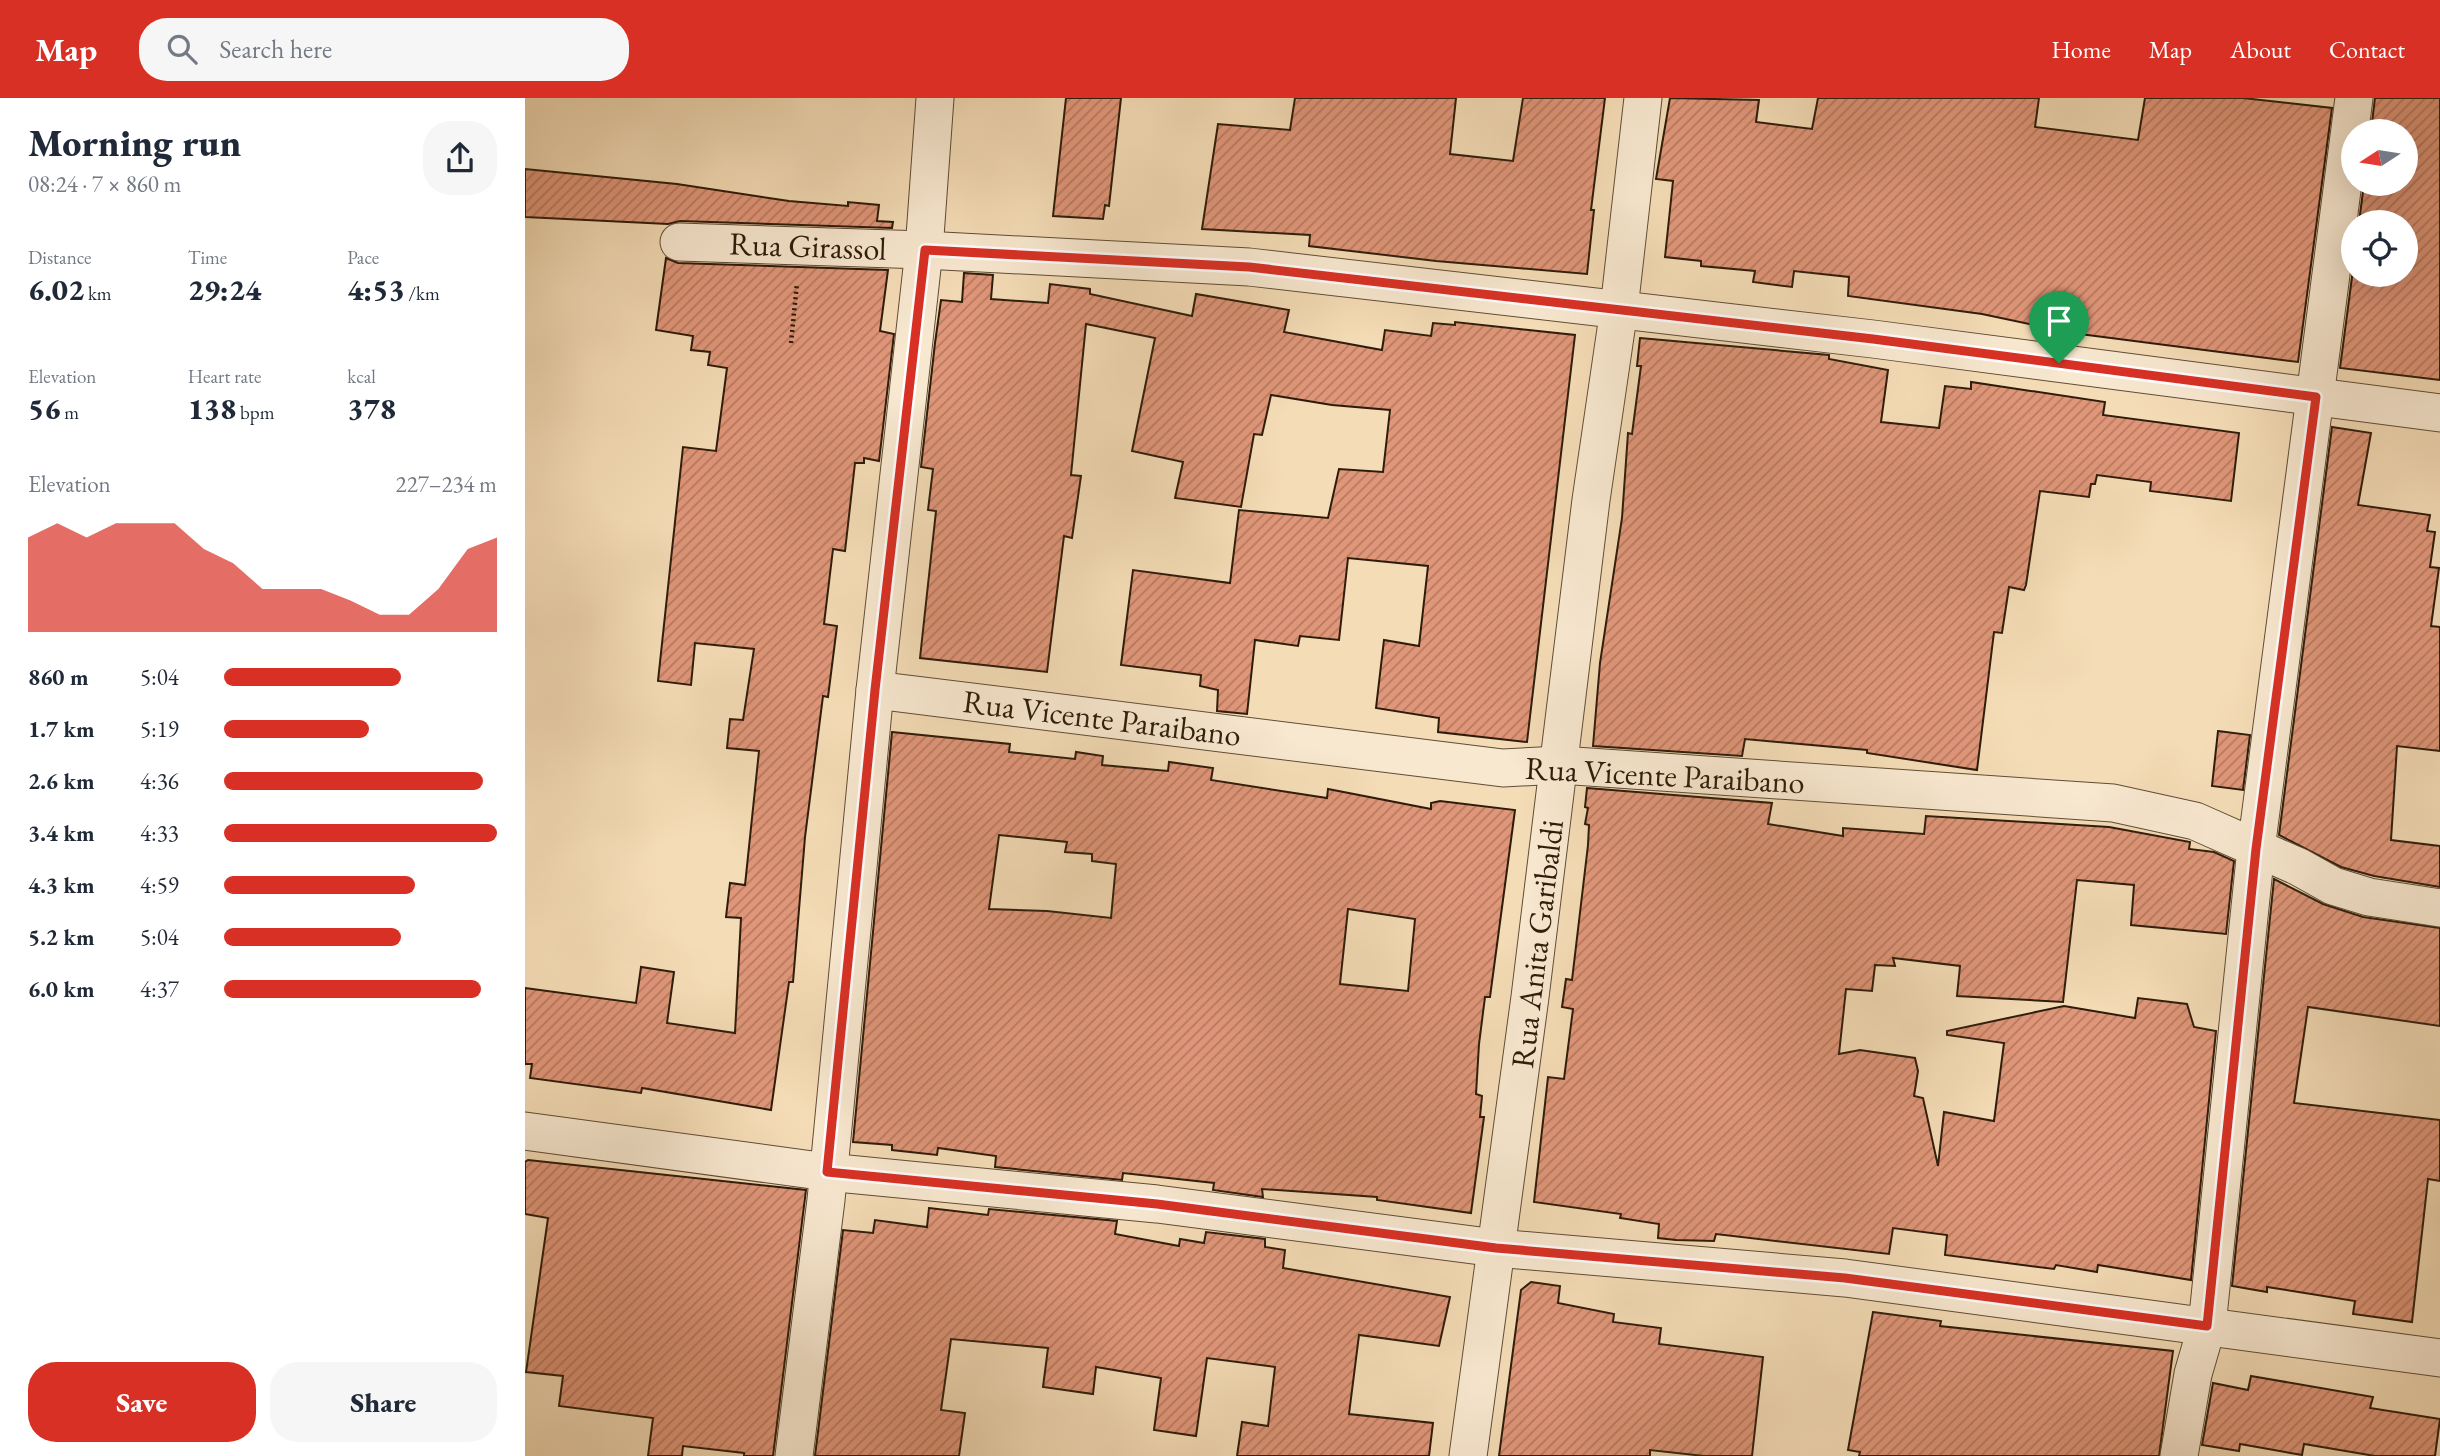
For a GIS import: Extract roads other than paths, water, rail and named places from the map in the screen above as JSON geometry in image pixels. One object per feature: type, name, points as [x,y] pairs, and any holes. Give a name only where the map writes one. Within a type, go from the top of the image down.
[{"type":"street","points":[[794,1456],[827,1172],[875,690],[925,250],[935,98]]},
{"type":"street","name":"Rua Anita Garibaldi","points":[[1468,1456],[1560,765],[1591,500],[1619,309],[1643,98]]},
{"type":"street","points":[[2179,1456],[2193,1374],[2207,1326],[2256,849],[2354,98]]},
{"type":"street","name":"Rua Girassol","points":[[679,242],[925,250],[1249,267],[1619,309],[2440,413]]},
{"type":"street","name":"Rua Vicente Paraibano","points":[[875,690],[1503,768],[1560,765],[2113,803],[2195,821],[2299,867],[2333,886],[2369,897],[2440,908]]},
{"type":"street","points":[[525,1131],[827,1172],[1157,1204],[1496,1248],[1845,1278],[2440,1358]]}]
